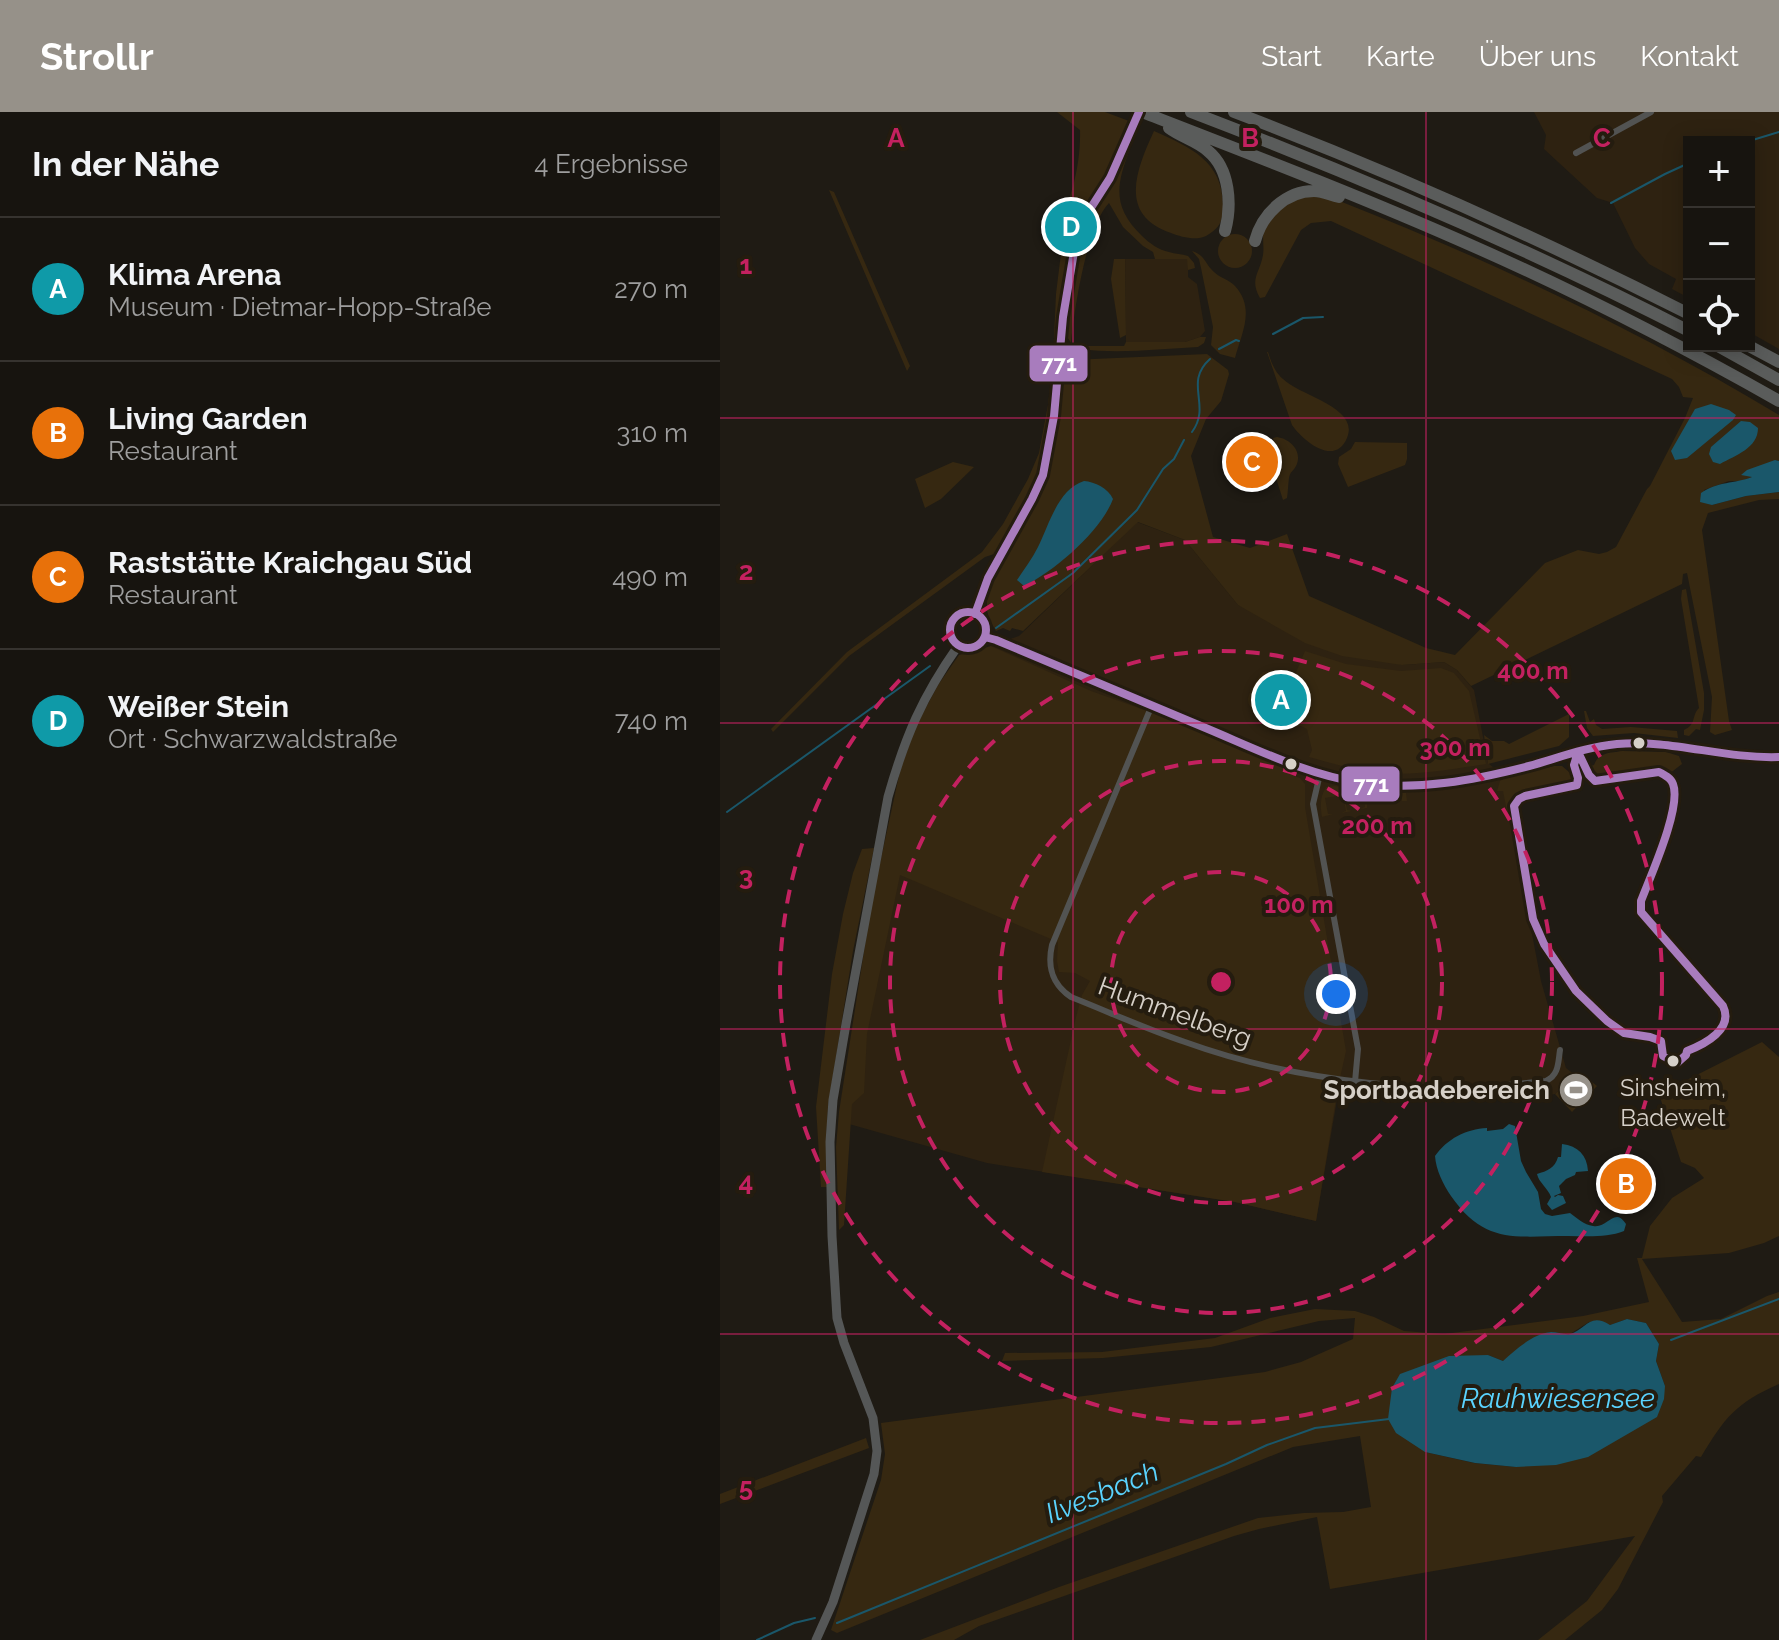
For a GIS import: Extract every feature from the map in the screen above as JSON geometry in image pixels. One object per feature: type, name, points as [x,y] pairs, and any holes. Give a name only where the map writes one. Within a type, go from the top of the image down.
[{"type":"highway","points":[[1191,112],[1338,169],[1471,226],[1585,278],[1683,328]]},
{"type":"highway","points":[[1234,112],[1463,206],[1683,311]]},
{"type":"highway","points":[[1145,113],[1474,246],[1669,341],[1779,401]]},
{"type":"highway","points":[[1145,113],[1207,150],[1219,163],[1228,198],[1225,231]]},
{"type":"highway","points":[[1255,241],[1267,218],[1282,201],[1295,194],[1320,191],[1371,202]]},
{"type":"highway","points":[[1617,269],[1683,305]]},
{"type":"highway","points":[[1755,349],[1779,362]]},
{"type":"highway","points":[[1729,352],[1779,380]]},
{"type":"main road","points":[[975,614],[988,578],[1043,475],[1054,416],[1063,317],[1076,240],[1125,143],[1145,113]]},
{"type":"main road","points":[[962,613],[975,614],[985,623],[985,637],[974,648],[958,646],[950,635],[952,622],[962,613]]},
{"type":"main road","points":[[985,637],[1299,767],[1369,784],[1431,786],[1458,783],[1603,746],[1634,743],[1728,755],[1779,757]]},
{"type":"main road","points":[[816,1640],[833,1602],[874,1474],[877,1451],[873,1418],[837,1318],[830,1160],[833,1100],[891,785],[905,740],[918,712],[958,646]]},
{"type":"street","points":[[1576,153],[1651,112]]},
{"type":"street","name":"Hummelberg","points":[[1152,705],[1052,945],[1050,959],[1053,978],[1062,991],[1185,1042],[1283,1070],[1355,1082],[1475,1088],[1546,1081],[1558,1069],[1560,1050]]},
{"type":"street","points":[[1320,774],[1313,804],[1358,1049],[1355,1082]]},
{"type":"shaded area","points":[[1057,112],[1105,112],[1129,121],[1072,238],[1043,462],[1036,484],[997,553],[985,557],[849,656],[773,732],[771,729],[847,652],[982,552],[1003,524],[1028,479],[1039,453],[1053,360],[1063,237],[1054,233],[1074,183],[1079,157],[1080,130]]},
{"type":"shaded area","points":[[1534,112],[1779,112],[1779,349],[1755,335],[1755,136],[1683,136],[1683,295],[1672,289],[1676,279],[1649,264],[1635,248],[1613,203],[1597,198],[1544,149],[1546,135]]},
{"type":"shaded area","points":[[1154,131],[1192,150],[1211,167],[1217,178],[1222,191],[1222,216],[1218,227],[1206,236],[1184,237],[1154,225],[1143,215],[1137,203],[1138,175]]},
{"type":"shaded area","points":[[1128,147],[1120,185],[1121,205],[1126,215],[1148,241],[1165,251],[1188,256],[1195,268],[1188,270],[1187,259],[1155,259],[1153,252],[1123,227],[1109,203],[1101,214],[1088,248],[1071,343],[1066,328],[1070,285],[1080,240],[1111,186]]},
{"type":"shaded area","points":[[829,190],[834,192],[910,366],[907,371]]},
{"type":"shaded area","points":[[1303,196],[1342,202],[1510,273],[1674,355],[1779,415],[1779,461],[1775,460],[1755,476],[1704,490],[1712,505],[1779,492],[1779,499],[1759,500],[1708,513],[1702,530],[1732,730],[1715,735],[1710,732],[1712,697],[1687,573],[1683,574],[1682,584],[1471,686],[1457,670],[1444,662],[1402,665],[1342,656],[1305,643],[1238,605],[1185,540],[1138,522],[1023,631],[1003,628],[996,631],[989,619],[987,600],[996,570],[1050,462],[1058,424],[1064,364],[1071,360],[1207,354],[1228,370],[1221,401],[1206,419],[1191,456],[1213,537],[1250,548],[1287,534],[1309,596],[1426,648],[1455,655],[1545,563],[1578,550],[1599,554],[1616,547],[1693,398],[1683,397],[1672,379],[1331,221],[1311,223],[1301,230],[1265,297],[1260,298],[1255,281],[1263,255],[1265,229],[1278,212]]},
{"type":"shaded area","points":[[1235,234],[1247,239],[1252,251],[1247,263],[1235,268],[1223,263],[1218,251],[1223,239]]},
{"type":"shaded area","points":[[1192,251],[1202,257],[1216,274],[1233,284],[1245,304],[1245,322],[1235,358],[1220,354],[1211,345],[1213,327],[1199,259]]},
{"type":"shaded area","points":[[1114,259],[1125,259],[1126,335],[1120,338],[1111,279]]},
{"type":"shaded area","points":[[1125,259],[1188,259],[1188,277],[1197,284],[1205,331],[1200,337],[1185,342],[1126,342]]},
{"type":"shaded area","points":[[1206,337],[1198,347],[1109,351],[1080,349],[1079,346],[1185,342]]},
{"type":"shaded area","points":[[1267,352],[1283,379],[1326,403],[1345,418],[1349,427],[1342,446],[1327,451],[1319,448],[1292,425]]},
{"type":"shaded area","points":[[1273,438],[1291,443],[1298,456],[1289,478],[1287,498],[1283,500],[1269,456],[1277,453]]},
{"type":"shaded area","points":[[1355,442],[1407,443],[1405,465],[1348,487],[1338,464],[1339,457]]},
{"type":"shaded area","points":[[953,462],[974,467],[941,499],[925,508],[915,479]]},
{"type":"shaded area","points":[[1137,522],[1185,540],[1238,605],[1402,665],[1444,662],[1457,670],[1474,690],[1488,763],[1503,782],[1541,981],[1566,1068],[1575,1075],[1555,1094],[1549,1095],[1548,1090],[1537,1091],[1537,1095],[1447,1095],[1339,1088],[1316,1221],[1235,1202],[987,1163],[849,1124],[882,867],[965,692],[991,646],[1019,636]]},
{"type":"shaded area","points":[[1686,589],[1704,693],[1700,730],[1696,729],[1689,736],[1684,735],[1684,730],[1691,725],[1699,708],[1681,599],[1682,590]]},
{"type":"shaded area","points":[[991,646],[1091,691],[1167,718],[1296,771],[1294,776],[1305,784],[1305,807],[1346,1051],[1316,1221],[1235,1202],[1042,1172],[1076,1017],[1090,981],[1075,973],[1059,972],[1058,942],[900,875],[867,1034],[864,1093],[852,1104],[844,1225],[839,1230],[836,1147],[839,1112],[872,900],[900,771],[915,728],[938,685],[959,655]]},
{"type":"shaded area","points":[[1305,651],[1346,664],[1401,671],[1441,668],[1454,673],[1469,691],[1486,764],[1396,774],[1358,770],[1309,757],[1312,750],[1307,729],[1269,721],[1255,712],[1248,700],[1263,672],[1278,670],[1294,677]]},
{"type":"shaded area","points":[[1584,711],[1590,722],[1594,719],[1602,729],[1631,727],[1677,731],[1678,738],[1634,733],[1593,736],[1587,728]]},
{"type":"shaded area","points":[[1569,714],[1569,737],[1559,746],[1488,764],[1484,735],[1492,741],[1509,744]]},
{"type":"shaded area","points":[[1622,751],[1666,752],[1679,756],[1682,764],[1669,774],[1653,768],[1601,778],[1592,774],[1590,766],[1599,758]]},
{"type":"shaded area","points":[[1562,766],[1569,772],[1572,770],[1572,778],[1555,787],[1526,793],[1513,805],[1511,816],[1508,816],[1503,791],[1497,791],[1500,781]]},
{"type":"shaded area","points":[[1326,787],[1406,793],[1407,801],[1402,801],[1401,796],[1367,802],[1367,808],[1360,809],[1365,807],[1363,794],[1344,794],[1347,810],[1352,811],[1341,813],[1346,811],[1343,795],[1325,798],[1328,814],[1333,814],[1322,817],[1324,791]]},
{"type":"shaded area","points":[[874,848],[853,951],[828,1107],[827,1187],[821,1187],[816,1107],[832,974],[853,873],[862,849]]},
{"type":"shaded area","points":[[1762,1042],[1779,1057],[1779,1236],[1729,1253],[1642,1259],[1682,1322],[1721,1319],[1779,1292],[1779,1384],[1752,1398],[1733,1413],[1701,1457],[1696,1456],[1662,1496],[1663,1502],[1618,1589],[1602,1610],[1565,1640],[1538,1640],[1587,1601],[1635,1536],[1330,1589],[1317,1517],[1234,1536],[979,1626],[954,1640],[920,1640],[1059,1587],[1258,1518],[1371,1507],[1360,1436],[1293,1447],[837,1633],[831,1630],[881,1480],[885,1454],[881,1423],[1265,1372],[1301,1362],[1353,1339],[1355,1318],[1319,1321],[1211,1347],[1103,1358],[1002,1361],[1005,1353],[1102,1352],[1215,1338],[1270,1318],[1315,1309],[1355,1311],[1404,1331],[1444,1334],[1583,1316],[1649,1302],[1637,1258],[1642,1258],[1650,1226],[1672,1198],[1704,1178],[1695,1168],[1681,1162],[1659,1094]],"holes":[[[1627,1319],[1646,1323],[1659,1344],[1656,1361],[1665,1386],[1516,1467],[1474,1463],[1425,1452],[1488,1355],[1503,1361],[1549,1332],[1570,1334],[1589,1322],[1610,1325]]]},
{"type":"shaded area","name":"Sportbadebereich","points":[[1576,1074],[1597,1086],[1572,1112],[1555,1094]]},
{"type":"shaded area","points":[[866,1438],[869,1448],[720,1504],[720,1494]]},
{"type":"water","points":[[1711,404],[1736,415],[1687,458],[1675,460],[1671,451],[1695,409]]},
{"type":"water","points":[[1741,421],[1750,422],[1758,428],[1754,441],[1745,450],[1720,464],[1713,462],[1709,454],[1711,447]]},
{"type":"water","points":[[1779,461],[1779,492],[1712,505],[1700,502],[1701,493],[1707,489],[1752,477],[1741,475]]},
{"type":"water","points":[[1084,481],[1101,486],[1111,495],[1113,499],[1107,511],[1076,549],[1024,586],[1017,580],[1036,551],[1055,509],[1067,492]]},
{"type":"water","points":[[1509,1124],[1515,1126],[1521,1161],[1538,1192],[1545,1214],[1570,1213],[1593,1226],[1618,1217],[1626,1224],[1624,1231],[1596,1236],[1517,1236],[1489,1230],[1464,1212],[1443,1182],[1435,1156],[1451,1140],[1464,1133],[1487,1128],[1487,1131],[1503,1129]]},
{"type":"water","points":[[1562,1144],[1581,1152],[1588,1171],[1576,1172],[1559,1186],[1561,1193],[1554,1196],[1563,1196],[1566,1203],[1552,1210],[1547,1204],[1551,1197],[1537,1174],[1550,1168],[1561,1157]]},
{"type":"water","name":"Rauhwiesensee","points":[[1627,1319],[1646,1323],[1659,1344],[1656,1361],[1665,1386],[1664,1399],[1657,1417],[1588,1457],[1556,1465],[1516,1467],[1475,1463],[1425,1452],[1396,1433],[1388,1419],[1392,1388],[1400,1374],[1449,1356],[1488,1355],[1503,1361],[1538,1335],[1551,1332],[1570,1334],[1592,1321],[1610,1325]]},
{"type":"waterway","points":[[1755,139],[1779,132]]},
{"type":"waterway","points":[[1611,203],[1683,166]]},
{"type":"waterway","points":[[1273,334],[1303,318],[1323,317]]},
{"type":"waterway","points":[[1219,349],[1239,341]]},
{"type":"waterway","points":[[1192,432],[1199,413],[1199,377],[1210,359]]},
{"type":"waterway","points":[[996,628],[1073,573],[1137,510],[1184,440]]},
{"type":"waterway","points":[[727,812],[930,666]]},
{"type":"waterway","name":"Ilvesbach","points":[[1671,1340],[1779,1299]]},
{"type":"waterway","name":"Ilvesbach","points":[[837,1623],[1267,1445],[1315,1428],[1389,1419]]},
{"type":"waterway","name":"Ilvesbach","points":[[757,1640],[794,1623],[815,1618]]},
{"type":"transit line","name":"771","points":[[975,614],[988,578],[1043,475],[1054,416],[1063,317],[1076,240],[1085,217],[1110,178],[1139,112]]},
{"type":"transit line","name":"771","points":[[968,612],[981,617],[986,630],[981,643],[968,648],[955,643],[950,630],[955,617],[968,612]]},
{"type":"transit line","name":"771","points":[[985,637],[1284,761],[1362,783],[1404,786],[1467,780],[1617,744],[1657,744],[1779,757]]},
{"type":"transit line","name":"771","points":[[1578,752],[1595,781],[1659,772],[1673,784],[1673,809],[1641,901],[1641,912],[1723,1006],[1725,1014],[1725,1022],[1716,1034],[1687,1051],[1677,1063],[1663,1056],[1661,1041],[1624,1033],[1576,991],[1544,944],[1533,919],[1514,806],[1525,796],[1577,785],[1574,765],[1578,752]]},
{"type":"place","name":"Weißer Stein","points":[[1071,227]]},
{"type":"place","name":"Raststätte Kraichgau Süd","points":[[1252,462]]},
{"type":"place","name":"Klima Arena","points":[[1281,700]]},
{"type":"place","name":"Sinsheim, Badewelt","points":[[1673,1061]]},
{"type":"place","name":"Sportbadebereich","points":[[1576,1090]]},
{"type":"place","name":"Living Garden","points":[[1626,1184]]}]
